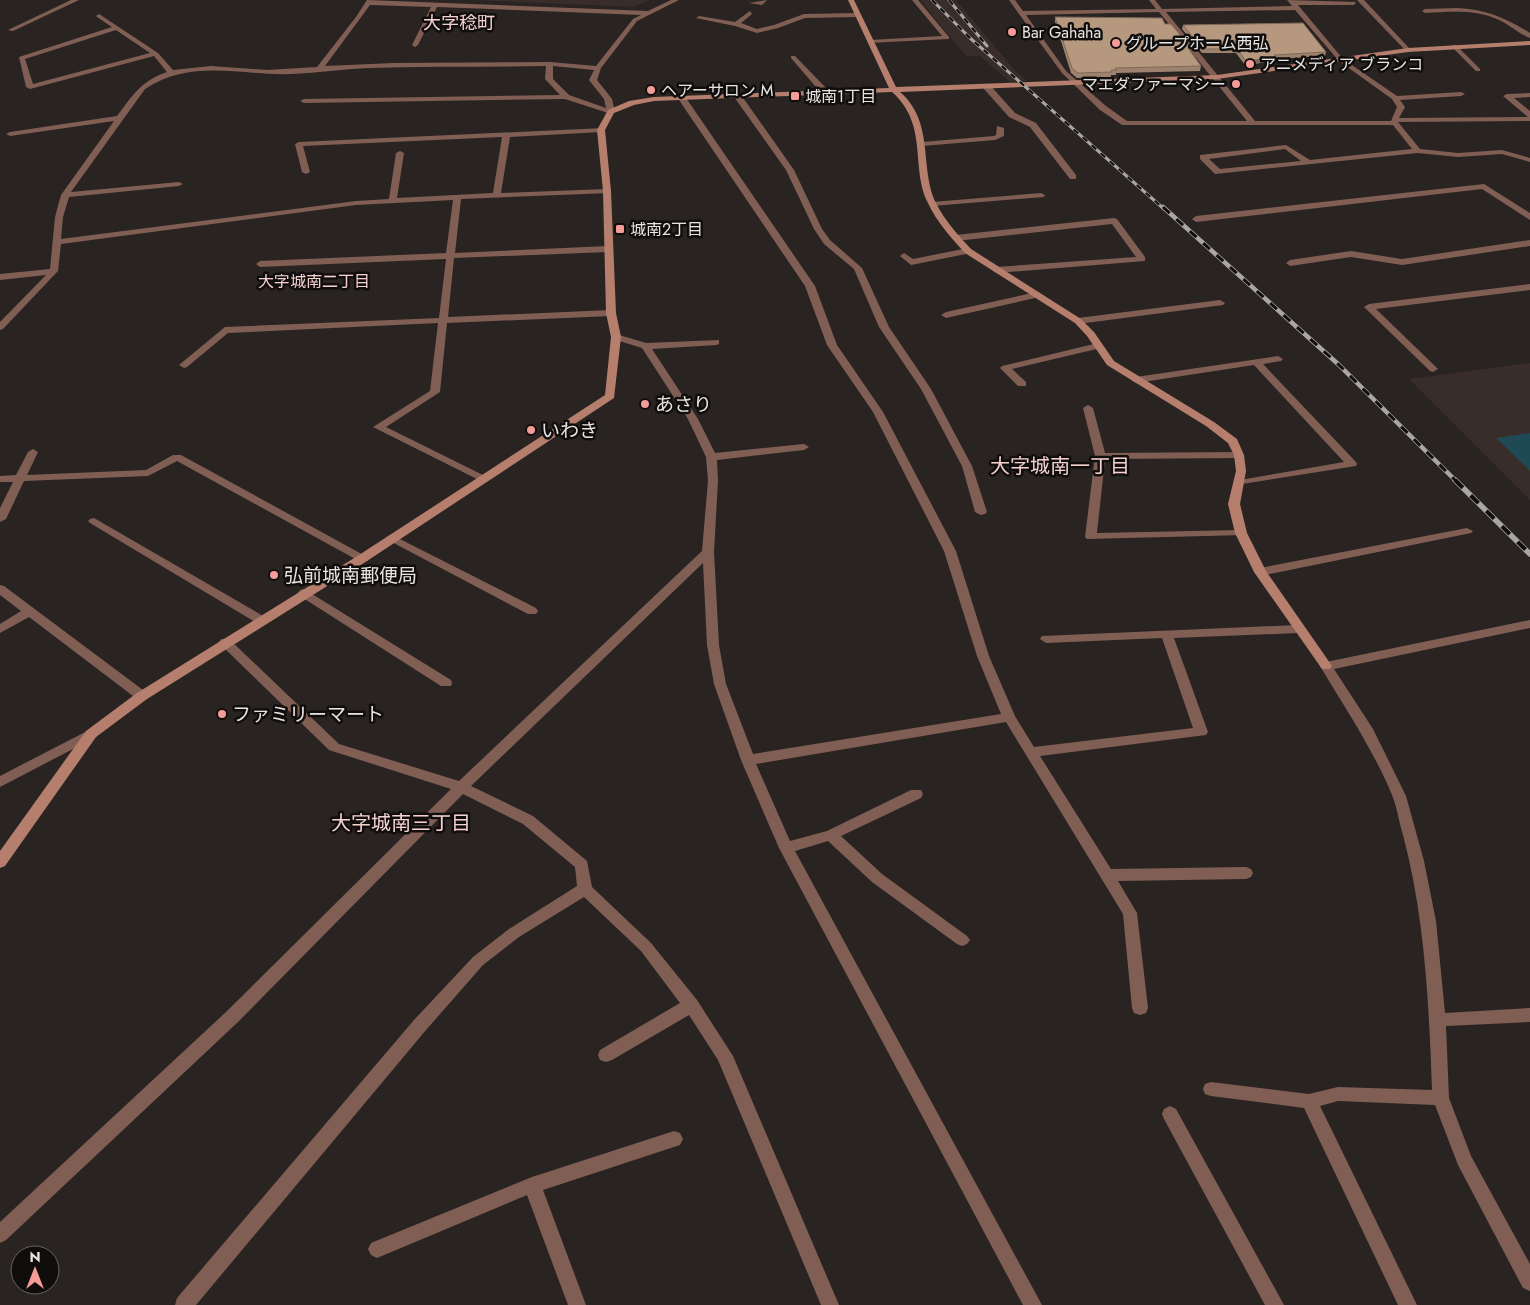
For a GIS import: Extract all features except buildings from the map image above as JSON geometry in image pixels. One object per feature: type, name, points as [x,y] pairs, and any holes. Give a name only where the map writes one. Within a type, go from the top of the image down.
[{"type":"street","points":[[11,30],[76,0]]},
{"type":"street","points":[[0,782],[91,734],[142,696],[260,620],[363,558],[610,396],[616,337],[611,312],[607,191],[602,130],[611,112],[608,99],[593,80],[598,68],[635,20],[676,0]]},
{"type":"street","points":[[752,3],[762,3],[764,0]]},
{"type":"street","points":[[851,0],[894,90],[902,98],[915,119],[922,144],[927,189],[932,204],[956,238],[968,251],[1078,321],[1091,334],[1110,363],[1233,441],[1239,455],[1241,471],[1240,483],[1234,504],[1241,533],[1260,572],[1298,629],[1326,666],[1366,730],[1399,796],[1417,861],[1428,921],[1438,1020],[1441,1098],[1464,1159],[1530,1282]]},
{"type":"street","points":[[870,42],[948,38],[915,0]]},
{"type":"street","points":[[1012,0],[1074,83],[1103,108],[1125,123],[1254,124],[1530,119]]},
{"type":"street","points":[[1152,0],[1254,124]]},
{"type":"street","points":[[1022,13],[1160,10],[1357,1],[1408,50]]},
{"type":"street","points":[[319,69],[360,18],[369,2],[647,13]]},
{"type":"street","points":[[1293,4],[1341,60],[1395,98],[1401,107],[1395,122]]},
{"type":"street","points":[[415,45],[435,6]]},
{"type":"street","points":[[1425,11],[1478,9],[1504,19],[1530,36]]},
{"type":"street","points":[[736,24],[750,13]]},
{"type":"street","points":[[699,18],[736,24],[756,31],[776,27],[804,16],[857,14]]},
{"type":"street","points":[[99,16],[156,54],[171,72]]},
{"type":"street","points":[[116,28],[21,58],[30,87],[156,54]]},
{"type":"street","points":[[304,101],[566,97],[611,112],[632,103],[654,98],[1216,77],[1408,50],[1454,46],[1530,44]]},
{"type":"street","points":[[1454,46],[1478,70]]},
{"type":"street","points":[[793,57],[825,92]]},
{"type":"street","points":[[0,327],[54,271],[59,217],[65,195],[142,87],[150,80],[171,72],[204,68],[235,68],[268,73],[342,67],[550,64],[598,68]]},
{"type":"street","points":[[550,64],[549,78],[566,97]]},
{"type":"street","points":[[987,87],[1012,115],[1033,125],[1073,177]]},
{"type":"street","points":[[736,94],[790,170],[818,229],[828,242],[858,268],[884,327],[926,389],[967,466],[981,512]]},
{"type":"street","points":[[1395,98],[1461,94]]},
{"type":"street","points":[[1530,95],[1507,96],[1530,115]]},
{"type":"street","points":[[681,97],[810,286],[832,345],[878,412],[950,551],[983,656],[1009,717],[1130,913],[1140,1008]]},
{"type":"street","points":[[10,134],[120,118]]},
{"type":"street","points":[[1395,122],[1418,151]]},
{"type":"street","points":[[922,144],[994,138],[1000,136],[1000,128]]},
{"type":"street","points":[[306,172],[299,144],[602,130]]},
{"type":"street","points":[[497,195],[506,135]]},
{"type":"street","points":[[1308,162],[1286,147],[1203,157],[1218,172],[1418,151],[1458,155],[1502,152],[1530,160]]},
{"type":"street","points":[[393,200],[400,153]]},
{"type":"street","points":[[65,195],[179,184]]},
{"type":"street","points":[[1196,219],[1484,186],[1530,217]]},
{"type":"street","points":[[57,242],[393,200],[607,191]]},
{"type":"street","points":[[932,204],[1041,195]]},
{"type":"street","points":[[457,197],[441,322],[435,392],[378,427],[483,479]]},
{"type":"street","points":[[956,238],[1114,221],[1142,259],[996,270]]},
{"type":"street","points":[[1290,263],[1351,254],[1402,262],[1530,243]]},
{"type":"street","points":[[260,264],[608,249]]},
{"type":"street","points":[[904,256],[911,262],[968,251]]},
{"type":"street","points":[[0,277],[54,271]]},
{"type":"street","points":[[1432,369],[1369,307],[1530,287]]},
{"type":"street","points":[[946,315],[1037,295]]},
{"type":"street","points":[[1078,321],[1220,303]]},
{"type":"street","points":[[184,365],[225,330],[441,322],[611,312]]},
{"type":"street","points":[[616,337],[646,346],[716,342]]},
{"type":"street","points":[[646,346],[693,419],[711,458],[713,481],[708,552],[712,645],[720,684],[748,760],[786,848],[1033,1305]]},
{"type":"street","points":[[1022,384],[1005,368],[1098,346]]},
{"type":"street","points":[[1136,380],[1278,359]]},
{"type":"street","points":[[1240,483],[1352,464],[1256,362]]},
{"type":"street","points":[[1088,408],[1100,456],[1091,537],[1241,533]]},
{"type":"street","points":[[711,458],[804,447]]},
{"type":"street","points":[[0,519],[22,478],[33,452]]},
{"type":"street","points":[[1100,456],[1239,455]]},
{"type":"street","points":[[0,479],[148,473],[177,457],[363,558]]},
{"type":"street","points":[[94,521],[260,620]]},
{"type":"street","points":[[1260,572],[1467,531]]},
{"type":"street","points":[[392,538],[532,611]]},
{"type":"street","points":[[0,1234],[232,1017],[461,787],[708,552]]},
{"type":"street","points":[[0,589],[28,612],[142,696]]},
{"type":"street","points":[[304,593],[446,683]]},
{"type":"street","points":[[0,629],[28,612]]},
{"type":"street","points":[[1326,666],[1530,624]]},
{"type":"street","points":[[1046,639],[1298,629]]},
{"type":"street","points":[[1029,752],[1201,732],[1166,635]]},
{"type":"street","points":[[225,642],[334,747],[461,787],[528,820],[582,865],[585,889],[646,947],[691,1005],[725,1056],[830,1305]]},
{"type":"street","points":[[748,760],[1009,717]]},
{"type":"street","points":[[0,862],[91,734]]},
{"type":"street","points":[[786,848],[831,836],[916,794]]},
{"type":"street","points":[[831,836],[877,878],[962,940]]},
{"type":"street","points":[[1107,875],[1246,873]]},
{"type":"street","points":[[184,1305],[420,1025],[478,961],[514,933],[585,889]]},
{"type":"street","points":[[606,1055],[691,1005]]},
{"type":"street","points":[[1438,1020],[1530,1016]]},
{"type":"street","points":[[1211,1090],[1308,1101],[1338,1094],[1441,1098]]},
{"type":"street","points":[[1308,1101],[1408,1305]]},
{"type":"street","points":[[1170,1114],[1275,1305]]},
{"type":"street","points":[[377,1249],[532,1185],[674,1139]]},
{"type":"street","points":[[532,1185],[577,1305]]},
{"type":"shaded area","points":[[473,0],[650,0],[634,7]]},
{"type":"shaded area","points":[[920,0],[956,0],[1016,72],[1027,81],[1010,82],[980,56],[966,56]]},
{"type":"shaded area","points":[[1530,363],[1530,500],[1409,379]]},
{"type":"water","points":[[1530,433],[1530,471],[1496,438]]},
{"type":"railway","points":[[932,0],[970,38],[1164,209]]},
{"type":"railway","points":[[949,0],[987,46]]},
{"type":"railway","points":[[1163,207],[1338,364],[1456,481]]},
{"type":"railway","points":[[1455,480],[1530,554]]},
{"type":"place","name":"Bar Gahaha","points":[[1012,32]]},
{"type":"place","name":"グループホーム西弘","points":[[1116,43]]},
{"type":"place","name":"アニメディア ブランコ","points":[[1250,64]]},
{"type":"place","name":"マエダファーマシー","points":[[1236,84]]},
{"type":"place","name":"ヘアーサロン M","points":[[651,90]]},
{"type":"place","name":"城南1丁目","points":[[795,96]]},
{"type":"place","name":"城南2丁目","points":[[620,229]]},
{"type":"place","name":"あさり","points":[[645,404]]},
{"type":"place","name":"いわき","points":[[531,430]]},
{"type":"place","name":"弘前城南郵便局","points":[[274,575]]},
{"type":"place","name":"ファミリーマート","points":[[222,714]]},
{"type":"district","name":"大字稔町","points":[[459,23]]},
{"type":"district","name":"大字城南二丁目","points":[[314,281]]},
{"type":"district","name":"大字城南一丁目","points":[[1060,466]]},
{"type":"district","name":"大字城南三丁目","points":[[401,823]]}]
